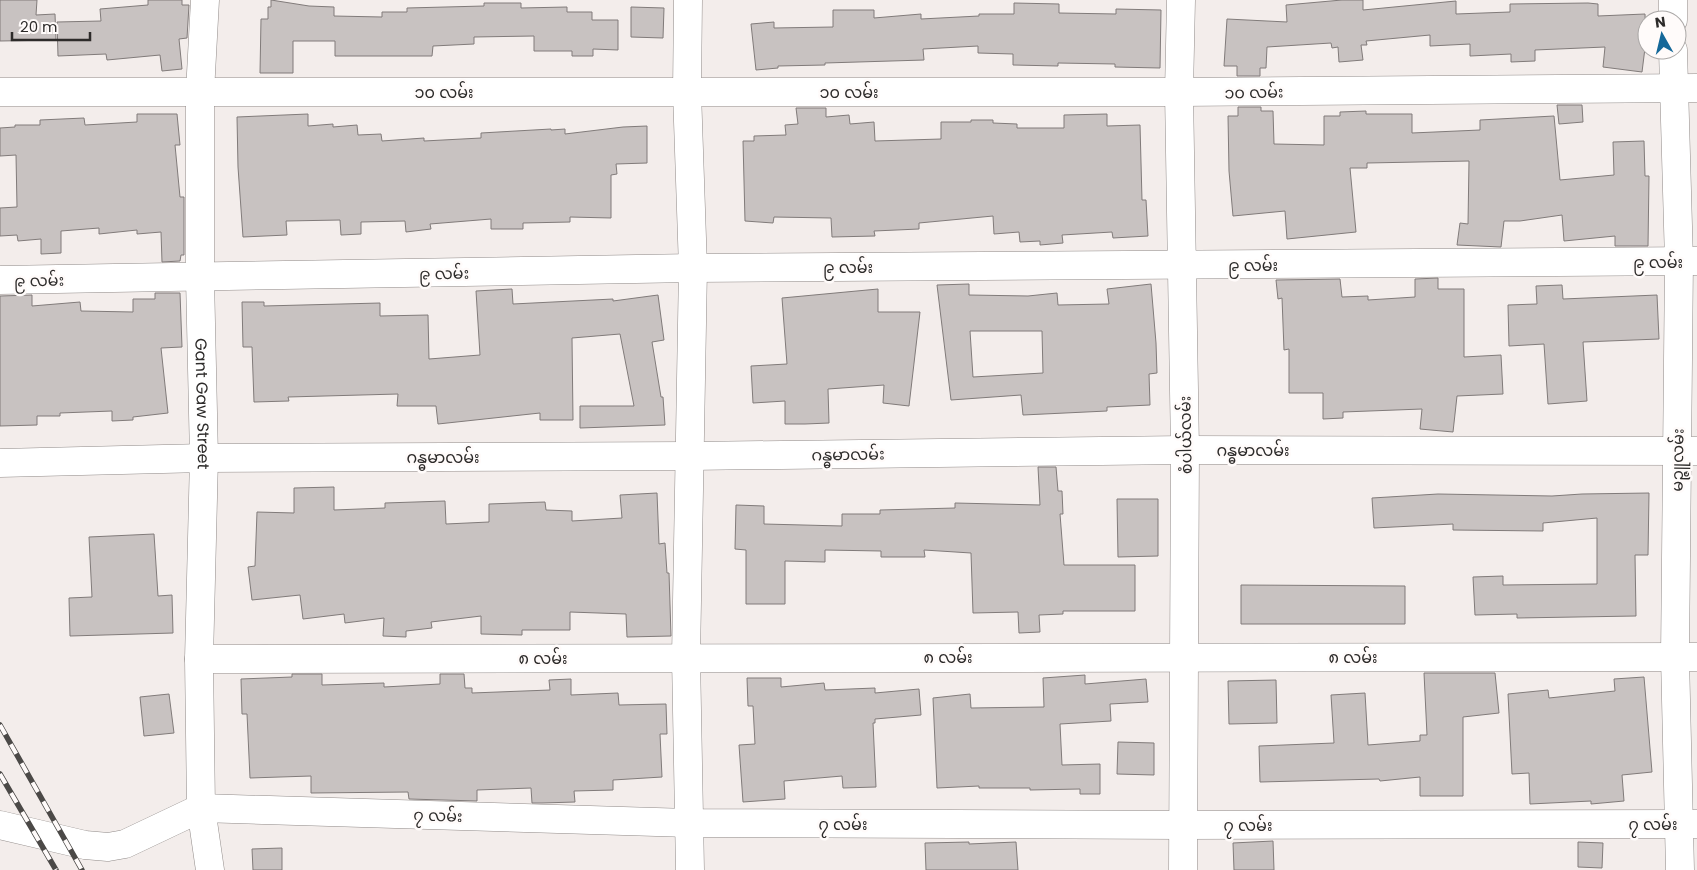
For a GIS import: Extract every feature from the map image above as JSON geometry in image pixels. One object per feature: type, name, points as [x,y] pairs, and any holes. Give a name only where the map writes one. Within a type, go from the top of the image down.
[{"type":"street","name":"Gant Gaw Street","points":[[204,0],[200,92],[200,278],[204,458],[199,659],[201,808],[210,870]]},
{"type":"street","points":[[688,0],[687,92],[692,268],[686,657],[690,870]]},
{"type":"street","name":"စံပါယ်လမ်း","points":[[1181,0],[1179,92],[1185,450],[1183,870]]},
{"type":"street","name":"မဉ္ဇူလမ်း","points":[[1676,60],[1685,88],[1688,261],[1686,657],[1688,824],[1680,870]]},
{"type":"street","name":"၁၀ လမ်း","points":[[0,92],[1179,92],[1685,88]]},
{"type":"street","name":"၉ လမ်း","points":[[0,280],[692,268],[1688,261]]},
{"type":"street","name":"ဂန္ဓမာလမ်း","points":[[0,463],[204,458],[690,456],[1185,450],[1687,451]]},
{"type":"street","name":"၈ လမ်း","points":[[199,659],[1686,657]]},
{"type":"street","name":"၇ လမ်း","points":[[0,825],[85,845],[108,847],[125,844],[201,808],[689,823],[1182,825],[1688,824]]},
{"type":"building","points":[[0,0],[37,0],[36,15],[55,14],[56,40],[0,41]]},
{"type":"building","points":[[148,0],[182,0],[182,5],[189,5],[187,38],[179,39],[182,69],[162,71],[160,55],[107,60],[106,54],[58,56],[57,22],[101,21],[100,9],[148,5]]},
{"type":"building","points":[[271,0],[309,6],[334,7],[334,16],[382,17],[382,12],[407,12],[407,8],[484,6],[484,3],[521,3],[521,8],[567,7],[567,12],[592,12],[592,20],[618,20],[618,50],[593,49],[593,56],[572,56],[572,51],[534,51],[534,36],[474,37],[474,44],[433,46],[432,56],[335,56],[335,41],[293,41],[293,73],[260,73],[261,19],[268,19],[268,7],[271,7]]},
{"type":"building","points":[[1363,0],[1363,10],[1456,1],[1456,14],[1510,12],[1510,4],[1598,4],[1598,16],[1637,14],[1637,60],[1644,60],[1642,72],[1603,67],[1605,47],[1535,50],[1535,61],[1511,62],[1511,54],[1470,56],[1470,44],[1430,46],[1430,35],[1366,41],[1367,45],[1361,45],[1363,60],[1339,62],[1338,47],[1332,48],[1331,43],[1267,47],[1266,68],[1260,68],[1260,76],[1237,76],[1237,66],[1224,66],[1227,19],[1287,22],[1286,5]]},
{"type":"building","points":[[1014,3],[1059,4],[1059,13],[1116,14],[1116,9],[1161,10],[1160,68],[1115,67],[1115,64],[1058,63],[1058,66],[1013,65],[1013,54],[978,53],[978,46],[923,49],[924,60],[825,63],[825,65],[778,66],[778,68],[756,70],[751,24],[774,22],[774,28],[833,27],[833,10],[874,10],[874,18],[921,14],[921,19],[979,16],[979,14],[1014,14]]},
{"type":"building","points":[[631,7],[664,8],[663,38],[631,37]]},
{"type":"building","points":[[1557,105],[1582,105],[1583,122],[1559,124]]},
{"type":"building","points":[[1238,107],[1261,107],[1261,111],[1273,111],[1274,144],[1324,145],[1324,116],[1340,116],[1340,112],[1366,111],[1366,114],[1412,114],[1412,133],[1480,130],[1480,120],[1554,116],[1560,180],[1614,175],[1613,142],[1644,141],[1645,176],[1649,176],[1648,246],[1615,246],[1615,236],[1564,241],[1562,215],[1520,221],[1504,221],[1501,247],[1457,245],[1460,223],[1468,224],[1469,161],[1367,163],[1367,168],[1350,168],[1356,232],[1287,239],[1285,211],[1233,216],[1229,171],[1228,116],[1238,116]]},
{"type":"building","points":[[796,108],[826,108],[826,117],[849,115],[850,124],[874,122],[875,141],[941,139],[941,122],[971,122],[971,120],[993,120],[993,123],[1017,124],[1017,128],[1064,128],[1064,115],[1107,114],[1107,126],[1140,125],[1142,200],[1146,200],[1148,236],[1113,238],[1112,232],[1062,235],[1063,243],[1040,245],[1040,241],[1020,242],[1019,232],[994,234],[993,216],[919,223],[919,229],[874,231],[875,236],[832,237],[831,218],[774,217],[773,223],[745,221],[743,141],[754,141],[754,136],[786,135],[785,125],[798,124]]},
{"type":"building","points":[[137,114],[177,114],[180,145],[175,145],[180,197],[184,197],[184,255],[181,255],[180,261],[162,262],[161,232],[137,234],[137,230],[99,234],[99,228],[61,231],[61,253],[41,254],[41,239],[18,241],[17,235],[0,236],[0,208],[17,207],[16,155],[0,156],[0,128],[15,127],[15,125],[40,125],[40,120],[84,118],[85,125],[137,122]]},
{"type":"building","points":[[308,114],[308,126],[333,124],[333,127],[357,125],[358,135],[381,134],[382,141],[424,138],[424,141],[481,138],[481,133],[551,129],[565,129],[565,134],[647,126],[647,163],[616,164],[617,174],[611,175],[611,218],[570,217],[570,222],[523,223],[523,229],[491,229],[491,219],[430,224],[431,229],[406,232],[405,221],[361,222],[361,234],[341,235],[340,220],[286,221],[287,235],[243,237],[237,117]]},
{"type":"building","points":[[1438,278],[1438,289],[1464,289],[1464,357],[1501,355],[1503,394],[1457,396],[1453,432],[1420,429],[1422,409],[1343,412],[1343,418],[1323,419],[1323,393],[1289,393],[1289,349],[1284,350],[1282,298],[1278,299],[1276,280],[1340,279],[1342,297],[1368,296],[1368,300],[1415,297],[1415,279]]},
{"type":"building","points":[[969,284],[969,295],[1028,296],[1057,293],[1058,305],[1109,304],[1107,289],[1151,284],[1157,373],[1149,374],[1150,405],[1107,407],[1107,411],[1023,415],[1021,395],[951,400],[937,285]],"holes":[[[970,331],[1042,331],[1043,373],[973,377]]]},
{"type":"building","points":[[1562,285],[1563,299],[1657,295],[1659,339],[1583,342],[1587,401],[1548,404],[1544,344],[1509,346],[1508,305],[1537,304],[1536,286]]},
{"type":"building","points":[[512,289],[513,304],[613,299],[613,301],[658,295],[664,340],[652,342],[661,397],[663,397],[665,425],[580,428],[580,406],[634,406],[620,334],[572,338],[573,420],[540,420],[540,413],[438,424],[436,406],[397,406],[398,394],[288,397],[289,401],[254,402],[252,347],[243,347],[242,302],[264,302],[264,306],[380,303],[380,316],[428,315],[429,359],[480,355],[476,291]]},
{"type":"building","points":[[878,289],[878,312],[920,312],[909,406],[883,403],[884,385],[828,389],[829,423],[785,424],[785,401],[753,403],[751,366],[787,364],[782,298]]},
{"type":"building","points":[[155,293],[180,293],[182,347],[161,348],[168,413],[133,417],[133,420],[112,421],[112,411],[60,413],[60,416],[37,416],[37,425],[0,426],[0,296],[32,295],[32,306],[80,302],[81,311],[133,312],[133,299],[155,299]]},
{"type":"building","points":[[1038,467],[1056,467],[1058,491],[1062,491],[1063,514],[1060,514],[1064,565],[1135,565],[1135,611],[1063,611],[1063,614],[1039,615],[1040,632],[1019,633],[1018,612],[973,613],[971,553],[924,550],[925,557],[881,557],[881,551],[825,550],[825,562],[785,561],[785,604],[746,604],[746,550],[735,549],[736,505],[764,506],[764,524],[842,526],[842,514],[880,514],[880,510],[955,508],[955,503],[1040,505]]},
{"type":"building","points":[[334,487],[334,510],[385,508],[385,503],[445,501],[446,524],[489,522],[489,504],[545,502],[546,510],[572,511],[572,521],[622,518],[620,495],[657,493],[659,544],[665,543],[667,573],[669,573],[671,636],[627,637],[626,614],[570,612],[570,630],[522,630],[522,635],[481,634],[481,616],[431,622],[432,628],[406,631],[406,637],[383,636],[384,618],[345,623],[344,614],[303,619],[300,595],[252,600],[248,567],[255,566],[257,512],[294,513],[294,488]]},
{"type":"building","points":[[1649,493],[1648,555],[1635,555],[1636,616],[1517,618],[1517,614],[1475,615],[1473,577],[1503,576],[1503,585],[1597,584],[1597,518],[1543,523],[1543,531],[1453,530],[1453,524],[1374,528],[1372,498],[1438,494],[1552,496]]},
{"type":"building","points":[[1117,499],[1158,499],[1158,556],[1118,557]]},
{"type":"building","points":[[154,534],[158,596],[172,595],[173,633],[70,636],[69,598],[92,597],[89,537]]},
{"type":"building","points":[[1241,585],[1405,586],[1405,624],[1241,624]]},
{"type":"building","points":[[1424,673],[1495,673],[1499,713],[1463,717],[1463,796],[1420,796],[1420,777],[1380,781],[1379,779],[1260,782],[1259,746],[1334,743],[1331,695],[1365,693],[1368,745],[1420,741],[1420,735],[1427,735]]},
{"type":"building","points":[[292,674],[322,674],[322,685],[384,683],[384,687],[440,684],[440,674],[464,674],[465,688],[472,688],[472,693],[550,690],[549,680],[571,679],[571,695],[618,693],[619,705],[666,704],[667,734],[660,734],[662,777],[613,780],[613,790],[574,791],[575,802],[542,803],[532,803],[531,788],[477,790],[477,801],[409,799],[408,792],[311,793],[311,776],[250,778],[247,714],[242,714],[241,679],[292,677]]},
{"type":"building","points":[[1085,675],[1085,684],[1146,679],[1148,702],[1110,704],[1111,721],[1060,724],[1062,765],[1100,764],[1100,794],[1080,794],[1080,789],[1030,790],[1030,788],[979,788],[979,786],[937,788],[933,698],[970,694],[971,708],[1044,707],[1043,678]]},
{"type":"building","points":[[1644,677],[1652,772],[1622,775],[1624,801],[1591,804],[1591,801],[1530,804],[1529,773],[1512,774],[1508,694],[1548,690],[1549,698],[1615,691],[1614,679]]},
{"type":"building","points":[[747,678],[781,678],[781,687],[824,683],[825,690],[875,688],[875,693],[919,689],[921,715],[875,719],[875,723],[873,723],[876,787],[843,788],[842,776],[784,781],[785,799],[743,802],[739,745],[755,744],[753,706],[748,706]]},
{"type":"building","points":[[1276,680],[1277,723],[1229,724],[1228,681]]},
{"type":"building","points":[[169,694],[174,733],[144,736],[140,697]]},
{"type":"building","points":[[1118,742],[1154,743],[1154,775],[1117,774]]},
{"type":"building","points":[[1273,841],[1274,870],[1234,870],[1233,843]]},
{"type":"building","points":[[969,842],[969,844],[1016,842],[1018,870],[926,870],[925,843]]},
{"type":"building","points":[[1578,842],[1603,843],[1602,868],[1578,867]]},
{"type":"building","points":[[282,848],[282,870],[253,870],[252,849]]},
{"type":"railway","points":[[0,725],[82,870]]},
{"type":"railway","points":[[0,774],[56,870]]}]
